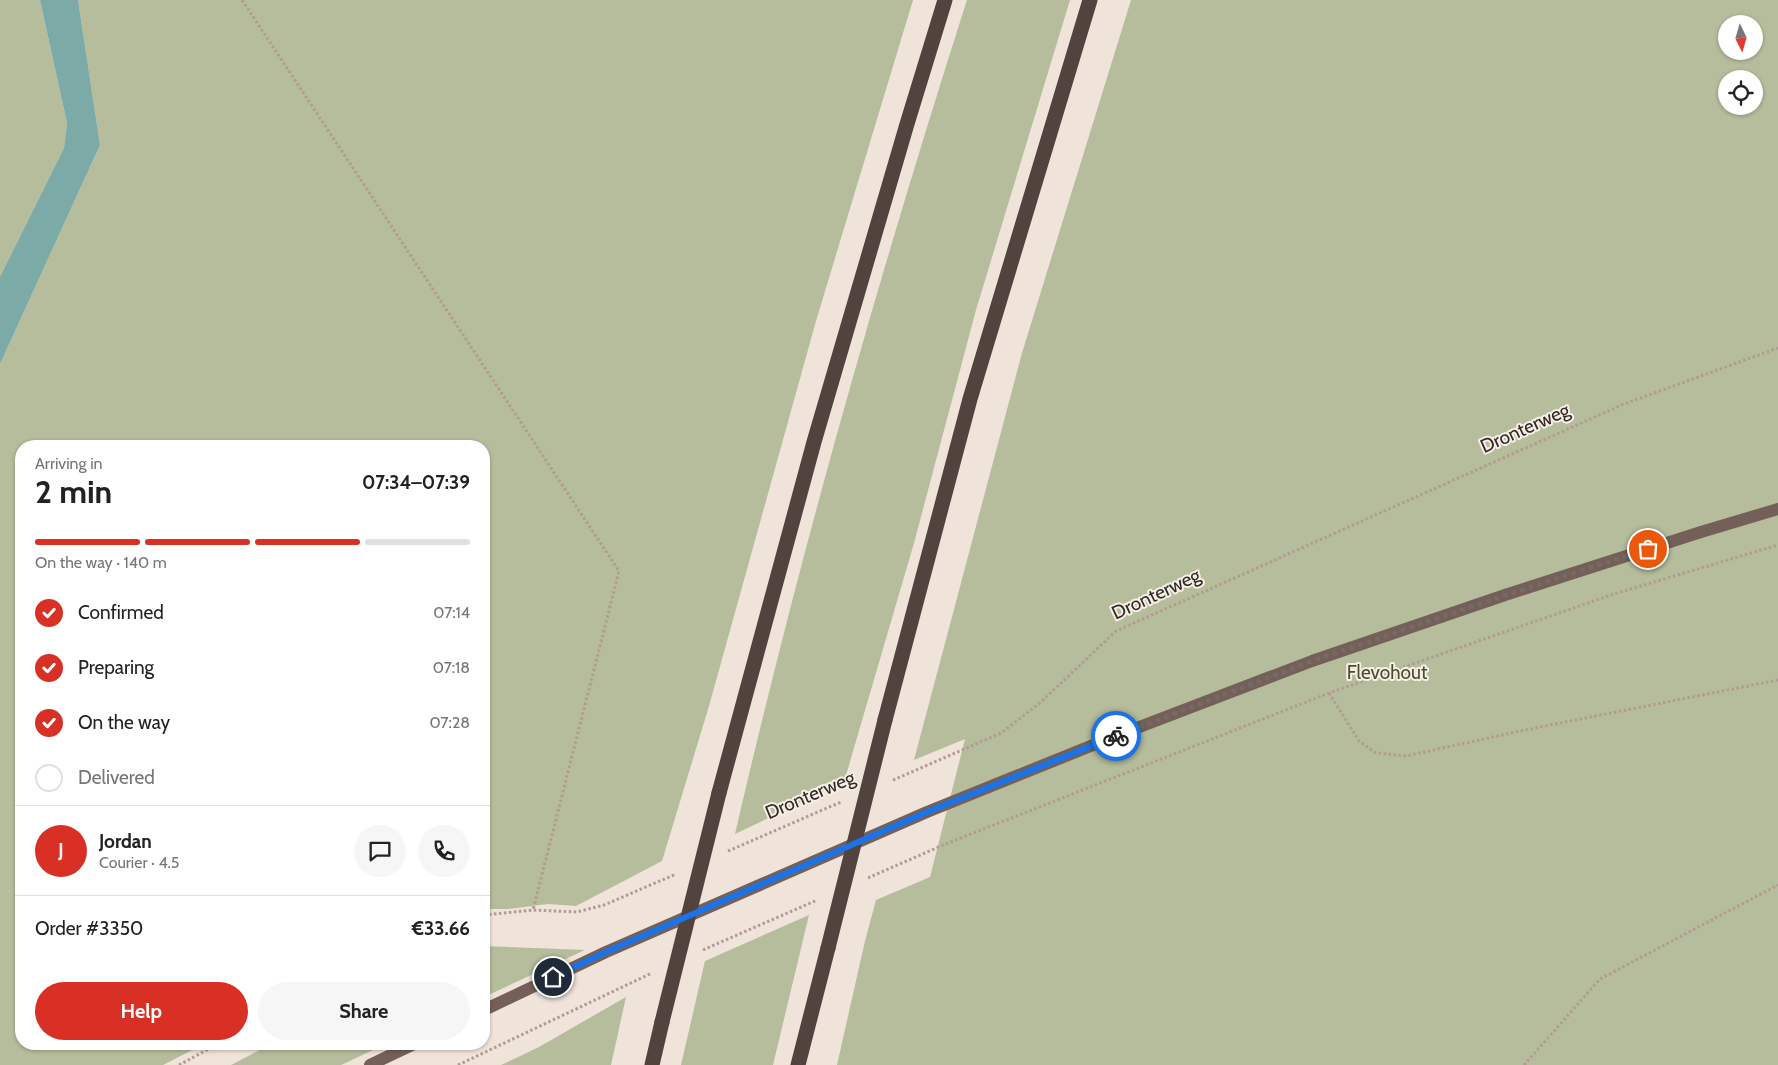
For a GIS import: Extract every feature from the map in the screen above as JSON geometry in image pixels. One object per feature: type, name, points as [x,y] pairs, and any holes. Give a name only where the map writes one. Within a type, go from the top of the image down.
[{"type":"highway","points":[[652,1065],[719,793],[814,442],[945,0]]},
{"type":"highway","points":[[798,1065],[885,720],[970,399],[1090,0]]},
{"type":"main road","points":[[490,1007],[606,952],[927,812],[1117,736],[1312,661],[1506,595],[1701,532],[1778,510]]},
{"type":"main road","points":[[370,1065],[401,1050]]},
{"type":"path","points":[[242,0],[619,571],[533,910]]},
{"type":"path","name":"Dronterweg","points":[[893,780],[1001,733],[1040,703],[1116,631],[1624,404],[1778,348]]},
{"type":"path","points":[[863,880],[944,845],[1329,693],[1611,596],[1778,546]]},
{"type":"path","points":[[1329,693],[1358,741],[1376,753],[1406,756],[1524,730],[1778,680]]},
{"type":"path","name":"Dronterweg","points":[[722,854],[848,800]]},
{"type":"path","points":[[490,914],[533,910],[577,912],[604,905],[676,874]]},
{"type":"path","points":[[1524,1065],[1600,979],[1778,885]]},
{"type":"path","points":[[702,950],[818,900]]},
{"type":"path","points":[[490,1049],[657,970]]},
{"type":"path","points":[[179,1065],[207,1050]]},
{"type":"path","points":[[458,1065],[489,1050]]},
{"type":"green space","points":[[0,0],[40,0],[67,123],[64,148],[0,277]]},
{"type":"green space","points":[[78,0],[913,0],[816,321],[709,706],[662,861],[576,906],[548,904],[508,909],[490,909],[490,440],[15,440],[15,1050],[192,1050],[163,1065],[0,1065],[0,364],[100,145]]},
{"type":"green space","points":[[967,0],[1070,0],[976,310],[914,543],[844,782],[735,834],[786,624],[842,415],[934,103]]},
{"type":"green space","name":"Flevohout","points":[[1131,0],[1778,0],[1778,1065],[837,1065],[876,900],[930,877],[965,739],[914,760],[1022,353]]},
{"type":"green space","points":[[809,915],[773,1065],[681,1065],[705,961]]},
{"type":"green space","points":[[490,946],[585,950],[490,994]]},
{"type":"green space","points":[[626,997],[611,1065],[501,1065],[539,1047]]},
{"type":"green space","points":[[260,1050],[373,1050],[341,1065],[231,1065]]},
{"type":"water","points":[[40,0],[78,0],[100,145],[0,364],[0,277],[64,148],[67,123]]},
{"type":"way so far","points":[[1116,736],[1312,661],[1648,549]]},
{"type":"route","points":[[553,977],[927,812],[1116,736]]}]
